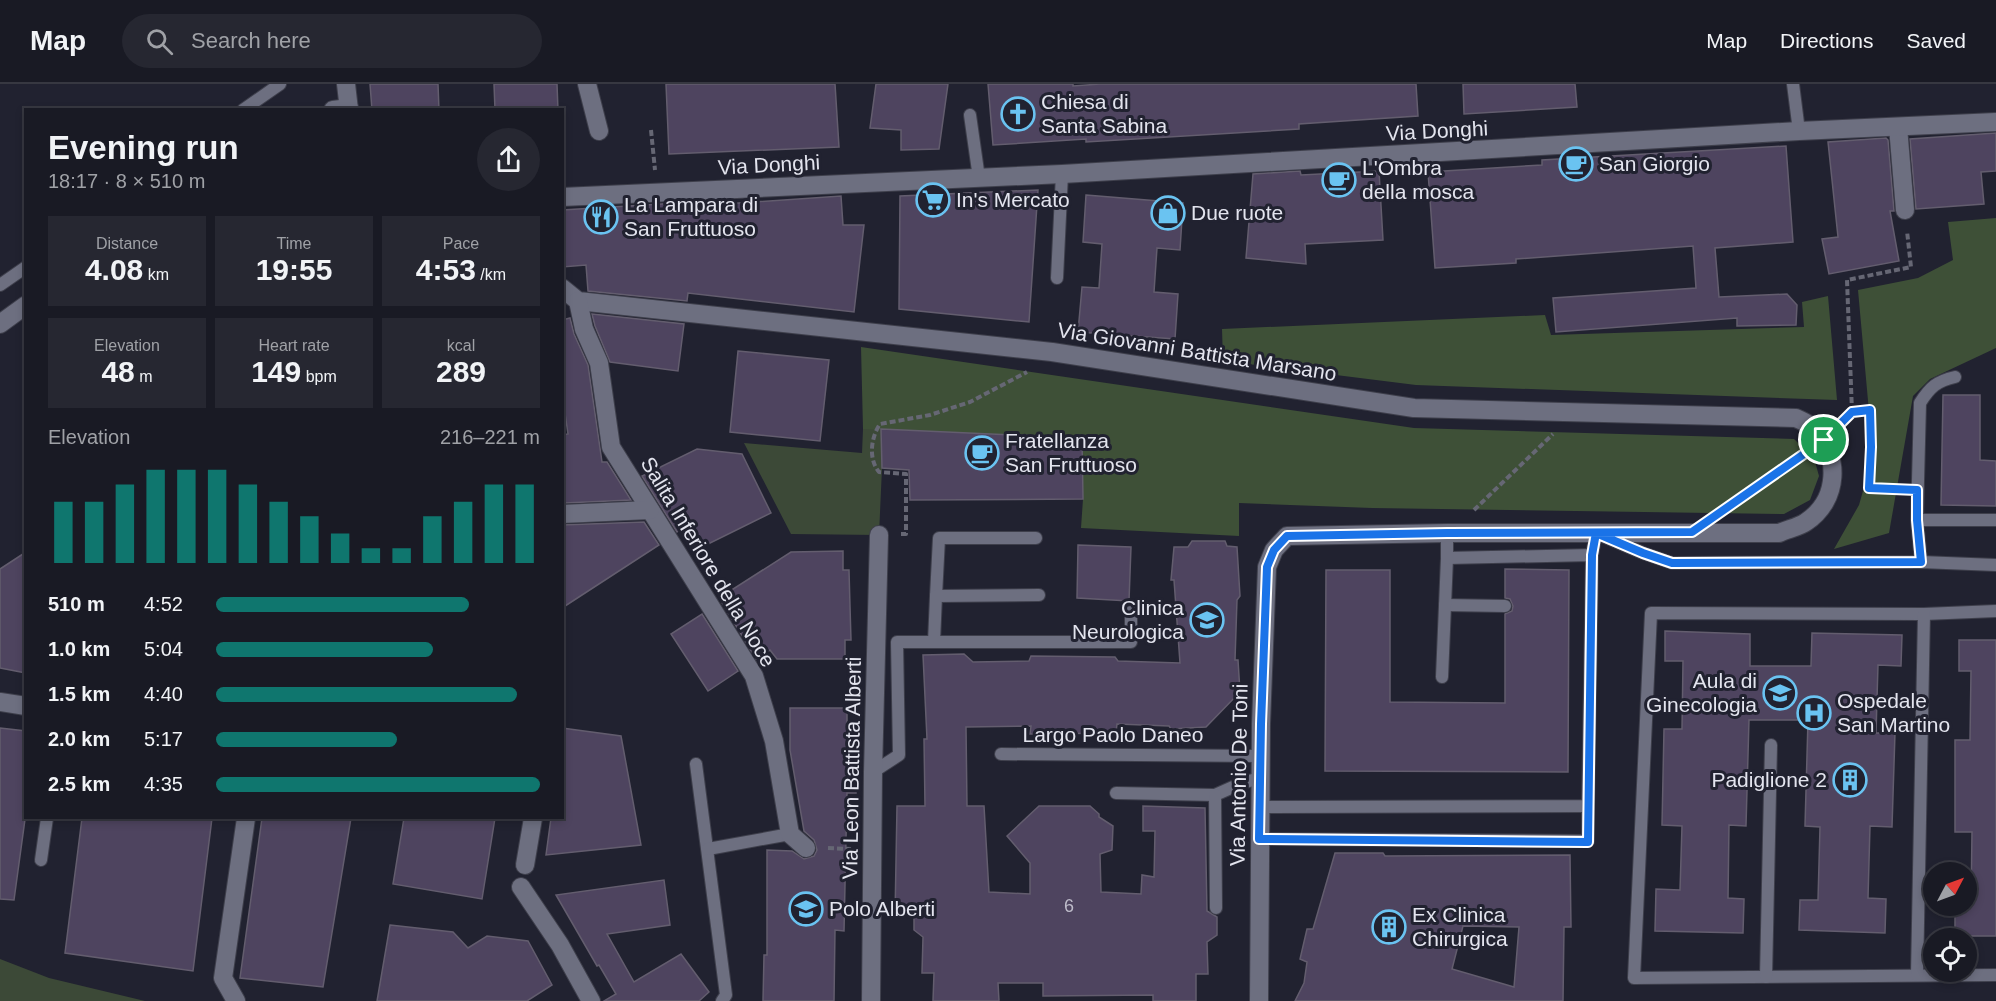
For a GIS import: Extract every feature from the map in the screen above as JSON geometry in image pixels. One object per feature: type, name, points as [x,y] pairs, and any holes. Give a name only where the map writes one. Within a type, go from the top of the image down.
[{"type":"street","points":[[343,108],[346,84]]},
{"type":"street","points":[[587,84],[599,131]]},
{"type":"street","name":"Via Donghi","points":[[564,197],[1062,174],[1799,131],[1996,122]]},
{"type":"street","points":[[1898,127],[1905,210]]},
{"type":"street","points":[[564,290],[578,301]]},
{"type":"street","name":"Via Giovanni Battista Marsano","points":[[578,301],[1032,350],[1414,408],[1797,418],[1811,426],[1824,440]]},
{"type":"street","name":"Salita Inferiore della Noce","points":[[578,301],[584,329],[599,363],[611,447],[754,676],[774,741],[790,834]]},
{"type":"street","points":[[0,324],[24,306]]},
{"type":"street","points":[[1447,533],[1779,532],[1806,523],[1827,502],[1834,472],[1824,440]]},
{"type":"street","points":[[564,514],[650,510]]},
{"type":"street","name":"Via Antonio De Toni","points":[[1259,1001],[1260,778],[1267,567],[1274,550],[1287,536],[1447,533]]},
{"type":"street","name":"Via Leon Battista Alberti","points":[[871,1001],[873,772],[879,535]]},
{"type":"street","points":[[0,702],[24,706]]},
{"type":"street","points":[[236,1001],[222,978],[246,819]]},
{"type":"street","points":[[525,865],[533,819]]},
{"type":"street","points":[[790,834],[806,848]]},
{"type":"street","points":[[521,887],[560,945],[585,999]]},
{"type":"lane","points":[[246,108],[280,84]]},
{"type":"lane","points":[[1793,84],[1799,131]]},
{"type":"lane","points":[[970,115],[978,178]]},
{"type":"lane","points":[[1057,278],[1062,174]]},
{"type":"lane","points":[[0,285],[24,268]]},
{"type":"lane","points":[[1921,562],[1917,520],[1920,403],[1927,392],[1940,380],[1955,377]]},
{"type":"lane","points":[[1917,520],[1996,520]]},
{"type":"lane","points":[[1442,677],[1447,533]]},
{"type":"lane","points":[[1259,839],[1588,842],[1592,555],[1596,533],[1672,563],[1921,562],[1996,565]]},
{"type":"lane","points":[[934,642],[939,538],[1036,538]]},
{"type":"lane","points":[[1447,558],[1592,555]]},
{"type":"lane","points":[[936,596],[1039,595]]},
{"type":"lane","points":[[1445,605],[1505,606]]},
{"type":"lane","points":[[1996,611],[1924,614],[1650,613],[1634,978],[1996,975]]},
{"type":"lane","points":[[873,772],[899,755],[897,642],[1131,642],[1131,612]]},
{"type":"lane","points":[[1917,975],[1924,614]]},
{"type":"lane","points":[[1766,977],[1771,745]]},
{"type":"lane","name":"Largo Paolo Daneo","points":[[1001,754],[1261,756]]},
{"type":"lane","points":[[696,764],[726,995],[722,1001]]},
{"type":"lane","points":[[1116,794],[1215,795],[1260,778]]},
{"type":"lane","points":[[1215,795],[1216,908]]},
{"type":"lane","points":[[1260,807],[1588,806]]},
{"type":"lane","points":[[41,860],[48,819]]},
{"type":"lane","points":[[708,849],[790,834]]},
{"type":"path","points":[[651,130],[656,174]]},
{"type":"path","points":[[1852,412],[1847,280],[1911,267],[1905,210]]},
{"type":"path","points":[[879,535],[906,534],[906,472],[879,471],[872,462],[874,432],[880,424],[930,416],[970,402],[1026,374],[1031,367],[1032,350]]},
{"type":"path","points":[[1692,532],[1824,440],[1852,412],[1870,410],[1869,488],[1917,490]]},
{"type":"path","points":[[1467,517],[1576,412]]},
{"type":"path","points":[[806,848],[873,849]]},
{"type":"green space","points":[[1996,218],[1996,348],[1930,379],[1913,396],[1889,533],[1834,549],[1859,505],[1873,456],[1858,290],[1918,278],[1953,260],[1948,222]]},
{"type":"green space","points":[[1828,296],[1837,400],[1416,385],[1223,361],[1222,329],[1545,315],[1551,335],[1804,327],[1802,302]]},
{"type":"green space","points":[[861,347],[1414,428],[1794,439],[1814,458],[1819,476],[1810,500],[1784,514],[1372,508],[1239,503],[1239,536],[1081,528],[1082,438],[863,429]]},
{"type":"green space","points":[[863,429],[881,429],[879,535],[791,534],[744,443],[862,453]]},
{"type":"green space","points":[[0,959],[49,978],[145,1001],[0,1001]]},
{"type":"building","points":[[370,84],[438,84],[439,108],[372,108]]},
{"type":"building","points":[[494,84],[557,84],[558,108],[495,108]]},
{"type":"building","points":[[666,84],[835,84],[839,147],[669,154]]},
{"type":"building","points":[[876,84],[948,84],[939,149],[901,150],[901,130],[870,128]]},
{"type":"building","points":[[988,84],[1073,84],[1073,86],[1100,84],[1416,84],[1418,116],[1299,124],[1299,129],[1086,142],[1086,139],[993,145]]},
{"type":"building","points":[[1463,84],[1575,84],[1577,107],[1464,114]]},
{"type":"building","points":[[1996,133],[1996,171],[1981,172],[1984,204],[1916,209],[1910,139]]},
{"type":"building","points":[[1886,138],[1894,211],[1890,211],[1899,261],[1829,274],[1822,239],[1838,237],[1828,142]]},
{"type":"building","points":[[1786,146],[1793,242],[1715,248],[1719,297],[1787,294],[1797,305],[1796,325],[1737,326],[1737,318],[1556,332],[1553,298],[1696,288],[1693,246],[1516,259],[1516,263],[1435,268],[1428,172],[1542,165],[1542,160]]},
{"type":"building","points":[[1300,171],[1301,175],[1379,171],[1383,240],[1305,244],[1306,264],[1246,258],[1253,174]]},
{"type":"building","points":[[1038,190],[1029,322],[899,309],[900,196]]},
{"type":"building","points":[[1086,195],[1183,203],[1180,250],[1157,248],[1154,292],[1178,294],[1175,339],[1078,332],[1082,287],[1099,288],[1102,244],[1083,242]]},
{"type":"building","points":[[841,196],[843,225],[864,225],[854,312],[688,293],[687,301],[588,291],[586,265],[564,267],[564,210],[711,201],[710,205]]},
{"type":"building","points":[[592,314],[684,324],[678,371],[610,362]]},
{"type":"building","points":[[570,318],[574,334],[588,365],[602,462],[607,462],[631,500],[564,503],[564,435],[568,434],[564,406],[564,320]]},
{"type":"building","points":[[738,351],[829,360],[820,441],[730,432]]},
{"type":"building","points":[[1943,395],[1980,395],[1980,460],[1996,461],[1996,506],[1941,505]]},
{"type":"building","name":"Fratellanza San Fruttuoso","points":[[881,429],[1082,438],[1083,499],[910,500],[909,470],[882,468]]},
{"type":"building","points":[[697,449],[742,454],[771,513],[698,549],[686,526],[677,532],[642,476]]},
{"type":"building","points":[[644,522],[659,545],[564,607],[564,525]]},
{"type":"building","points":[[1192,541],[1225,541],[1227,546],[1237,547],[1240,596],[1237,600],[1235,660],[1238,660],[1240,692],[1206,727],[1171,729],[1169,726],[1117,724],[1116,733],[1030,734],[1031,726],[966,727],[967,806],[984,806],[989,892],[1030,894],[1030,863],[1007,836],[1039,806],[1090,806],[1099,814],[1099,817],[1113,826],[1112,850],[1100,854],[1101,892],[1141,894],[1142,875],[1154,877],[1155,831],[1143,831],[1143,806],[1205,808],[1207,911],[1217,917],[1217,935],[1207,942],[1208,974],[1196,974],[1196,1001],[1153,1001],[1153,995],[1043,996],[1043,983],[998,983],[999,1001],[933,1001],[934,973],[922,973],[923,937],[914,930],[914,916],[895,916],[897,806],[925,806],[924,739],[927,739],[923,655],[964,654],[973,662],[1029,661],[1031,656],[1115,657],[1118,661],[1180,663],[1174,580],[1171,580],[1174,547],[1188,547]]},
{"type":"building","points":[[1078,545],[1131,547],[1129,601],[1077,598]]},
{"type":"building","points":[[843,551],[843,570],[849,570],[851,640],[845,640],[845,659],[777,659],[770,650],[756,659],[721,601],[732,594],[730,591],[791,552]]},
{"type":"building","points":[[24,553],[24,673],[0,668],[0,569]]},
{"type":"building","points":[[1505,569],[1569,570],[1568,772],[1325,771],[1326,570],[1390,570],[1390,702],[1505,703],[1505,614],[1512,611],[1513,606],[1510,599],[1505,598]]},
{"type":"building","points":[[702,614],[738,671],[708,691],[671,634]]},
{"type":"building","points":[[1665,631],[1750,634],[1750,666],[1811,666],[1812,633],[1902,635],[1901,666],[1878,665],[1876,733],[1895,733],[1892,827],[1870,826],[1868,898],[1886,899],[1885,933],[1799,930],[1800,900],[1818,900],[1820,827],[1805,826],[1808,720],[1749,720],[1746,826],[1729,825],[1728,898],[1744,899],[1743,933],[1655,931],[1656,889],[1680,890],[1682,826],[1662,825],[1664,729],[1682,729],[1683,661],[1665,661]]},
{"type":"building","points":[[1959,640],[1996,640],[1996,936],[1977,936],[1977,928],[1955,928],[1955,916],[1977,916],[1977,862],[1972,862],[1972,832],[1955,832],[1955,740],[1970,740],[1971,671],[1959,671]]},
{"type":"building","points":[[790,708],[847,708],[847,745],[855,745],[856,793],[847,793],[844,931],[835,930],[834,1001],[763,1001],[764,955],[767,955],[767,850],[792,851],[804,859],[814,856],[817,850],[814,840],[804,831],[790,750]]},
{"type":"building","points":[[0,728],[24,731],[25,819],[14,900],[0,899]]},
{"type":"building","points":[[564,728],[621,736],[641,845],[546,855],[551,819],[564,819]]},
{"type":"building","points":[[82,819],[212,819],[193,971],[65,953]]},
{"type":"building","points":[[262,819],[351,819],[323,987],[240,978]]},
{"type":"building","points":[[404,819],[495,819],[482,899],[393,884]]},
{"type":"building","name":"Ex Clinica Chirurgica","points":[[1335,853],[1383,853],[1385,856],[1570,855],[1571,927],[1564,927],[1563,1001],[1295,1001],[1304,983],[1307,962],[1300,959],[1307,929],[1313,929]],"holes":[[[1463,926],[1519,927],[1514,987],[1452,969]]]},
{"type":"building","points":[[664,880],[670,925],[607,934],[634,982],[681,954],[709,992],[699,1001],[604,1001],[616,994],[556,895]]},
{"type":"building","points":[[390,925],[453,932],[468,948],[487,936],[528,941],[552,985],[527,1001],[377,1001]]},
{"type":"place","name":"Chiesa di Santa Sabina","points":[[1018,114]]},
{"type":"place","name":"San Giorgio","points":[[1576,164]]},
{"type":"place","name":"L'Ombra della mosca","points":[[1339,180]]},
{"type":"place","name":"In's Mercato","points":[[933,200]]},
{"type":"place","name":"Due ruote","points":[[1168,213]]},
{"type":"place","name":"La Lampara di San Fruttuoso","points":[[601,217]]},
{"type":"place","name":"Fratellanza San Fruttuoso","points":[[982,453]]},
{"type":"place","name":"Clinica Neurologica","points":[[1207,620]]},
{"type":"place","name":"Aula di Ginecologia","points":[[1780,693]]},
{"type":"place","name":"Ospedale San Martino","points":[[1814,713]]},
{"type":"place","name":"Padiglione 2","points":[[1850,780]]},
{"type":"place","name":"Polo Alberti","points":[[806,909]]},
{"type":"place","name":"Ex Clinica Chirurgica","points":[[1389,927]]},
{"type":"route","points":[[1870,410],[1869,488],[1917,490],[1921,562],[1672,563],[1596,533],[1592,555],[1588,842],[1259,839],[1267,567],[1274,550],[1287,536],[1692,532],[1824,440],[1852,412],[1870,410]]}]
